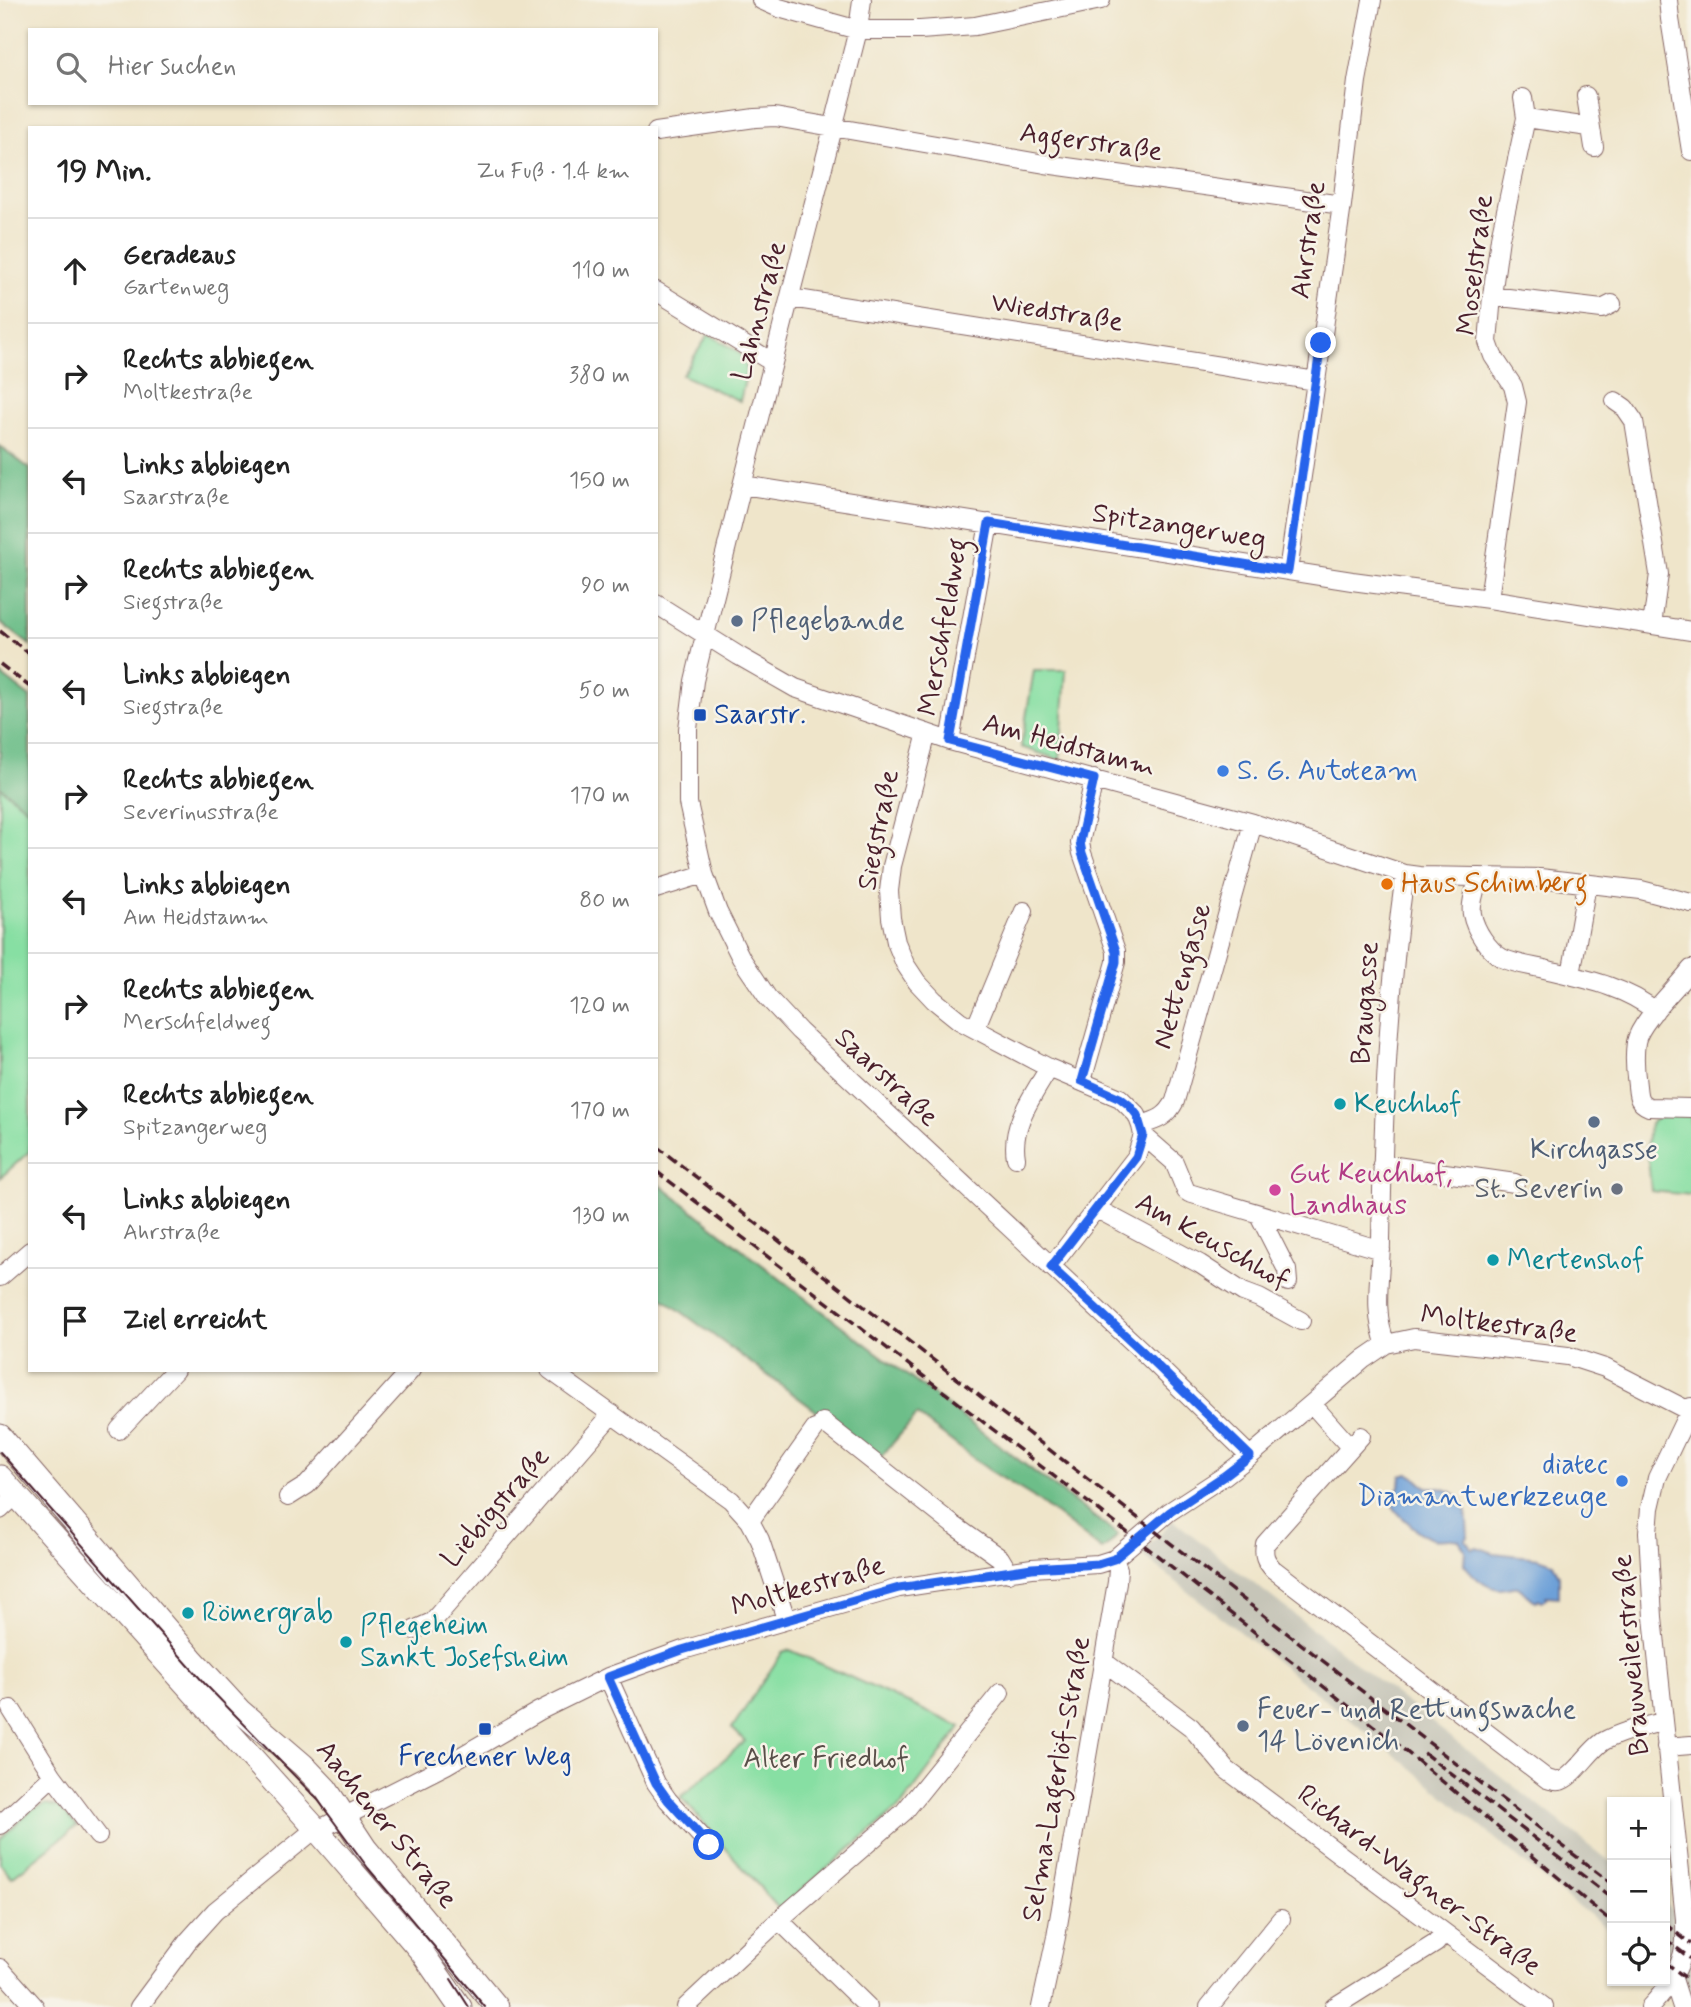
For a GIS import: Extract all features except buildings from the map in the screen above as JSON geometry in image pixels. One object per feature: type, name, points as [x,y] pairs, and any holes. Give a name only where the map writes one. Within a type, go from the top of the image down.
[{"type":"main road","name":"Aachener Straße","points":[[0,1436],[240,1711],[303,1765],[326,1789],[365,1849],[497,2007]]},
{"type":"main road","points":[[8,1503],[23,1484],[26,1465]]},
{"type":"main road","name":"Aachener Straße","points":[[0,1477],[8,1503],[317,1830],[421,1951],[460,2007]]},
{"type":"main road","points":[[8,1503],[29,1490],[55,1500]]},
{"type":"street","points":[[761,0],[779,8],[859,30],[920,30],[975,26],[1091,1]]},
{"type":"street","name":"Lahnstraße","points":[[706,635],[772,362],[791,298],[859,30],[862,0]]},
{"type":"street","name":"Ahrstraße","points":[[1288,571],[1342,205],[1357,81],[1372,0]]},
{"type":"street","points":[[1668,0],[1691,151]]},
{"type":"street","points":[[1586,96],[1594,147]]},
{"type":"street","name":"Moselstraße","points":[[1489,599],[1517,402],[1513,386],[1493,356],[1488,342],[1500,238],[1526,118],[1523,98]]},
{"type":"street","name":"Aggerstraße","points":[[658,132],[775,117],[1045,164],[1342,205]]},
{"type":"street","points":[[1526,118],[1589,127]]},
{"type":"street","points":[[658,292],[772,362]]},
{"type":"street","points":[[1492,296],[1602,309],[1612,304]]},
{"type":"street","name":"Wiedstraße","points":[[791,298],[1315,381]]},
{"type":"street","points":[[1615,401],[1625,408],[1634,421],[1656,551],[1659,574],[1652,625]]},
{"type":"street","name":"Spitzangerweg","points":[[743,485],[1352,581],[1489,599],[1691,631]]},
{"type":"street","name":"Merschfeldweg","points":[[950,741],[989,523]]},
{"type":"street","name":"Am Heidstamm","points":[[658,605],[795,688],[950,741],[1253,823],[1405,874],[1540,878],[1640,890],[1691,903]]},
{"type":"street","name":"Saarstraße","points":[[706,635],[694,681],[688,729],[688,803],[704,874],[718,912],[741,958],[768,998],[833,1064],[1140,1349],[1250,1456]]},
{"type":"street","name":"Siegstraße","points":[[927,733],[892,866],[889,891],[896,942],[905,964],[917,982],[960,1021],[1049,1068],[1120,1098],[1137,1115],[1142,1130],[1174,1161],[1186,1191],[1381,1250]]},
{"type":"street","points":[[1082,1081],[1116,962],[1116,951],[1080,842],[1094,779]]},
{"type":"street","name":"Nettengasse","points":[[1142,1130],[1170,1112],[1175,1101],[1253,823]]},
{"type":"street","points":[[658,888],[704,874]]},
{"type":"street","name":"Braugasse","points":[[1386,1345],[1377,1310],[1382,1164],[1398,925],[1405,874]]},
{"type":"street","points":[[1479,877],[1471,912],[1476,927],[1488,946],[1501,957],[1626,993],[1654,1011]]},
{"type":"street","points":[[1571,975],[1587,884]]},
{"type":"street","points":[[975,1029],[1024,911]]},
{"type":"street","points":[[1691,969],[1643,1025],[1636,1043],[1639,1101],[1649,1107],[1691,1108]]},
{"type":"street","points":[[1016,1158],[1016,1130],[1049,1068]]},
{"type":"street","points":[[1051,1267],[1136,1157],[1142,1130]]},
{"type":"street","points":[[1382,1164],[1515,1183]]},
{"type":"street","name":"Am Keuschhof","points":[[1097,1209],[1200,1264],[1243,1292],[1301,1321]]},
{"type":"street","points":[[1259,1215],[1287,1270],[1288,1282]]},
{"type":"street","points":[[0,1277],[28,1253]]},
{"type":"street","name":"Moltkestraße","points":[[344,1816],[446,1765],[550,1704],[608,1677],[682,1650],[899,1588],[1032,1568],[1098,1564],[1114,1559],[1170,1512],[1250,1456],[1364,1359],[1386,1345],[1414,1338],[1568,1356],[1605,1368],[1690,1409]]},
{"type":"street","points":[[119,1430],[173,1372]]},
{"type":"street","points":[[288,1497],[307,1485],[409,1372]]},
{"type":"street","points":[[553,1372],[731,1500],[750,1521],[760,1540],[786,1619]]},
{"type":"street","points":[[1312,1404],[1356,1441],[1265,1544],[1265,1560],[1273,1569],[1547,1779],[1559,1782],[1567,1777],[1596,1746],[1606,1740],[1663,1722]]},
{"type":"street","name":"Brauweilerstraße","points":[[1672,1976],[1684,1948],[1685,1919],[1648,1563],[1650,1513],[1657,1478],[1690,1409]]},
{"type":"street","name":"Liebigstraße","points":[[414,1630],[432,1622],[612,1414]]},
{"type":"street","points":[[750,1521],[819,1426],[1000,1558],[1009,1573]]},
{"type":"street","name":"Selma-Lagerlöf-Straße","points":[[1041,2007],[1056,1937],[1117,1582],[1118,1569],[1114,1559]]},
{"type":"street","name":"Richard-Wagner-Straße","points":[[1103,1661],[1191,1727],[1227,1770],[1544,2007]]},
{"type":"street","points":[[608,1677],[656,1783],[709,1845]]},
{"type":"street","points":[[686,2007],[779,1920],[904,1812],[1000,1693]]},
{"type":"street","points":[[11,1709],[53,1776],[98,1836]]},
{"type":"street","points":[[1666,1747],[1691,1745]]},
{"type":"street","points":[[0,1825],[53,1776]]},
{"type":"street","points":[[139,2007],[188,1941],[215,1912],[308,1835],[344,1816]]},
{"type":"street","points":[[1209,2007],[1281,1919]]},
{"type":"street","points":[[779,1920],[868,2007]]},
{"type":"street","points":[[1334,2007],[1436,1943],[1444,1933]]},
{"type":"street","points":[[0,1968],[35,2007]]},
{"type":"street","points":[[1652,2007],[1672,1976]]},
{"type":"street","points":[[1672,1976],[1682,2007]]},
{"type":"shaded area","points":[[1173,1520],[1607,1859],[1607,1928],[1559,1892],[1406,1764],[1141,1554]]},
{"type":"shaded area","points":[[1670,1908],[1691,1924],[1691,1994],[1670,1977]]},
{"type":"green space","points":[[709,334],[744,359],[746,374],[740,401],[682,375]]},
{"type":"green space","points":[[0,446],[28,467],[28,643],[0,622]]},
{"type":"green space","points":[[1034,670],[1066,670],[1060,760],[1021,747]]},
{"type":"green space","points":[[0,674],[28,695],[28,809],[0,787]]},
{"type":"green space","points":[[0,787],[28,809],[28,1153],[0,1178]]},
{"type":"green space","points":[[1664,1115],[1691,1115],[1691,1195],[1651,1191],[1648,1132],[1653,1122]]},
{"type":"green space","points":[[658,1184],[1118,1535],[1102,1550],[1033,1497],[989,1470],[917,1415],[880,1458],[658,1294]]},
{"type":"green space","name":"Alter Friedhof","points":[[790,1650],[961,1727],[902,1805],[779,1909],[681,1797],[745,1741],[732,1728],[782,1653]]},
{"type":"green space","points":[[46,1804],[59,1807],[77,1826],[12,1877],[0,1863],[0,1839],[32,1809]]},
{"type":"water","points":[[1408,1474],[1427,1487],[1442,1488],[1458,1497],[1466,1514],[1468,1537],[1465,1540],[1472,1549],[1477,1547],[1494,1553],[1539,1558],[1553,1563],[1559,1576],[1559,1597],[1546,1596],[1541,1602],[1539,1599],[1535,1601],[1518,1587],[1490,1587],[1464,1564],[1465,1550],[1459,1540],[1432,1539],[1417,1530],[1393,1506],[1391,1495],[1400,1486],[1401,1476]]},
{"type":"tram line","points":[[0,1452],[205,1684],[318,1800],[368,1868],[485,2007]]},
{"type":"tram line","points":[[451,1979],[469,2007]]},
{"type":"railway","points":[[0,631],[28,652]]},
{"type":"railway","points":[[0,664],[28,685]]},
{"type":"railway","points":[[658,1148],[1607,1880]]},
{"type":"railway","points":[[658,1173],[1158,1556],[1413,1757],[1607,1918]]},
{"type":"railway","points":[[1424,1753],[1607,1894]]},
{"type":"railway","points":[[1670,1928],[1691,1944]]},
{"type":"railway","points":[[1670,1943],[1691,1959]]},
{"type":"railway","points":[[1670,1966],[1691,1982]]},
{"type":"place","name":"Pflegebande","points":[[737,621]]},
{"type":"place","name":"Saarstr.","points":[[700,715]]},
{"type":"place","name":"S. G. Autoteam","points":[[1223,771]]},
{"type":"place","name":"Haus Schimberg","points":[[1387,884]]},
{"type":"place","name":"Keuchhof","points":[[1340,1104]]},
{"type":"place","name":"Kirchgasse","points":[[1594,1122]]},
{"type":"place","name":"St. Severin","points":[[1617,1189]]},
{"type":"place","name":"Gut Keuchhof, Landhaus","points":[[1275,1190]]},
{"type":"place","name":"Mertenshof","points":[[1493,1260]]},
{"type":"place","name":"diatec Diamantwerkzeuge","points":[[1622,1481]]},
{"type":"place","name":"Römergrab","points":[[188,1613]]},
{"type":"place","name":"Pflegeheim Sankt Josefsheim","points":[[346,1642]]},
{"type":"place","name":"Feuer- und Rettungswache 14 Lövenich","points":[[1243,1726]]},
{"type":"place","name":"Frechener Weg","points":[[485,1729]]},
{"type":"route","points":[[709,1845],[656,1783],[608,1677],[682,1650],[899,1588],[1032,1568],[1098,1564],[1114,1559],[1170,1512],[1250,1456],[1051,1267],[1136,1157],[1143,1135],[1137,1115],[1129,1105],[1120,1098],[1082,1081],[1116,962],[1116,951],[1080,842],[1094,779],[950,741],[989,523],[1288,571],[1321,343]]}]
